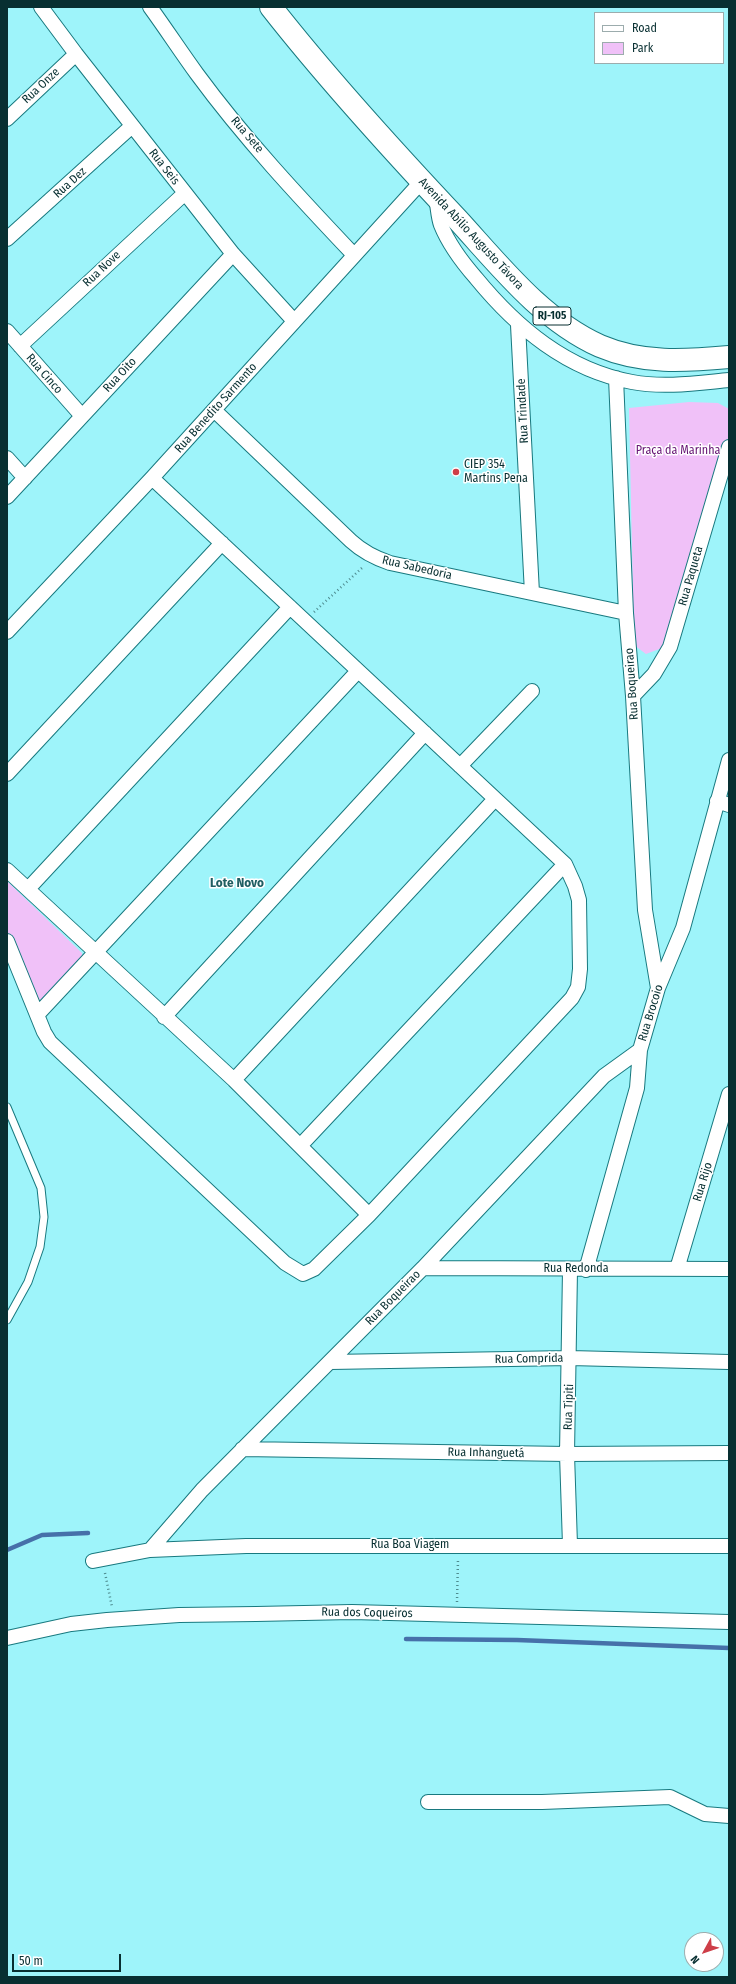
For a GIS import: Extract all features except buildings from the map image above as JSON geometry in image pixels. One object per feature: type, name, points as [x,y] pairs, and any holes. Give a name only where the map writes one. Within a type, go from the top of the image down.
[{"type":"main road","name":"Avenida Abílio Augusto Távora","points":[[271,7],[301,45],[429,188],[530,297],[571,330],[600,346],[627,356],[656,360],[684,361],[729,357]]},
{"type":"street","name":"Rua Seis","points":[[41,7],[76,54],[233,254],[294,321]]},
{"type":"street","name":"Rua Sete","points":[[150,7],[197,75],[293,191],[354,255]]},
{"type":"street","name":"Rua Onze","points":[[7,119],[76,54]]},
{"type":"street","name":"Rua Dez","points":[[7,239],[132,126]]},
{"type":"street","name":"Rua Benedito Sarmento","points":[[10,623],[152,478],[354,255],[429,188]]},
{"type":"street","points":[[429,188],[441,224],[449,242],[479,282],[518,324],[540,342],[564,357],[616,378],[648,384],[666,385],[729,380]]},
{"type":"street","name":"Rua Nove","points":[[20,346],[185,193]]},
{"type":"street","name":"Rua Oito","points":[[7,497],[233,254]]},
{"type":"street","name":"Rua Trindade","points":[[518,324],[532,593]]},
{"type":"street","name":"Rua Cinco","points":[[7,331],[82,416]]},
{"type":"street","name":"Rua Boqueirao","points":[[616,378],[626,613],[633,696],[645,910],[658,988]]},
{"type":"street","name":"Rua Sabedoria","points":[[214,410],[351,541],[362,551],[375,558],[390,564],[626,613]]},
{"type":"street","name":"Rua Paqueta","points":[[633,696],[654,674],[670,647],[729,447]]},
{"type":"street","points":[[7,458],[24,478]]},
{"type":"street","points":[[7,941],[44,1032],[60,1052],[295,1271],[303,1274],[314,1269],[369,1215],[572,998],[578,987],[580,968],[579,900],[575,886],[565,864],[152,478]]},
{"type":"street","points":[[7,774],[222,543]]},
{"type":"street","points":[[28,889],[290,607]]},
{"type":"street","points":[[37,1015],[97,953],[358,671]]},
{"type":"street","points":[[460,766],[532,692]]},
{"type":"street","points":[[164,1017],[425,733]]},
{"type":"street","name":"Rua Brocoio","points":[[586,1270],[637,1088],[640,1050],[658,988],[683,928],[723,803],[729,760]]},
{"type":"street","points":[[234,1080],[495,799]]},
{"type":"street","points":[[300,1146],[565,864]]},
{"type":"street","points":[[7,870],[164,1017],[234,1080],[369,1215]]},
{"type":"street","name":"Rua Boqueirao","points":[[150,1550],[202,1490],[423,1268],[604,1076],[640,1050]]},
{"type":"street","name":"Rua Rijo","points":[[677,1269],[729,1094]]},
{"type":"street","name":"Rua Redonda","points":[[423,1268],[570,1270],[729,1269]]},
{"type":"street","name":"Rua Tipiti","points":[[570,1270],[570,1358],[567,1454],[570,1545]]},
{"type":"street","name":"Rua Comprida","points":[[330,1362],[570,1358],[729,1362]]},
{"type":"street","name":"Rua Inhanguetá","points":[[242,1449],[567,1454],[729,1453]]},
{"type":"street","name":"Rua Boa Viagem","points":[[97,1560],[150,1550],[246,1546],[729,1546]]},
{"type":"street","name":"Rua dos Coqueiros","points":[[7,1638],[71,1624],[114,1620],[179,1616],[352,1612],[729,1622]]},
{"type":"street","points":[[428,1802],[542,1802],[670,1797],[705,1814],[729,1816]]},
{"type":"lane","points":[[7,1106],[41,1188],[44,1217],[40,1247],[28,1282],[7,1320]]},
{"type":"path","points":[[305,621],[356,573],[375,558]]},
{"type":"path","points":[[456,1614],[458,1545]]},
{"type":"path","points":[[97,1560],[109,1589],[114,1620]]},
{"type":"green space","name":"Praça da Marinha","points":[[689,402],[718,403],[729,409],[729,445],[662,648],[646,654],[634,645],[629,408]]},
{"type":"green space","points":[[7,881],[82,953],[82,957],[45,999],[37,1000],[7,938]]},
{"type":"waterway","points":[[7,1550],[42,1535],[88,1533]]},
{"type":"waterway","points":[[406,1639],[517,1640],[729,1648]]},
{"type":"place","name":"CIEP 354 Martins Pena","points":[[456,472]]},
{"type":"district","name":"Lote Novo","points":[[237,883]]}]
